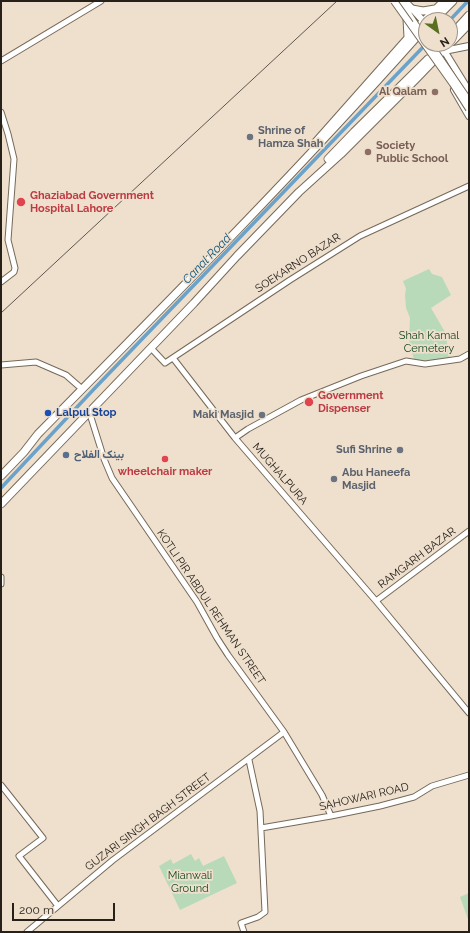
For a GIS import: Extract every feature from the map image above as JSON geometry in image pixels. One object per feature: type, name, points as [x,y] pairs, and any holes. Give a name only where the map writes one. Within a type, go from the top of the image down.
[{"type":"highway","points":[[434,12],[444,1]]},
{"type":"highway","points":[[442,12],[453,1]]},
{"type":"highway","points":[[412,9],[423,11],[437,8]]},
{"type":"highway","points":[[458,27],[469,15]]},
{"type":"highway","points":[[407,19],[417,38]]},
{"type":"highway","points":[[458,36],[469,24]]},
{"type":"highway","points":[[417,38],[415,30],[418,28]]},
{"type":"highway","points":[[1,476],[24,452],[37,435],[186,284],[291,174],[324,132],[417,38]]},
{"type":"highway","points":[[1,504],[299,192],[341,154],[431,57],[442,52]]},
{"type":"main road","points":[[394,1],[415,30]]},
{"type":"main road","points":[[394,1],[469,109]]},
{"type":"main road","points":[[400,1],[417,38],[469,116]]},
{"type":"main road","points":[[405,1],[418,15]]},
{"type":"main road","points":[[458,48],[469,46]]},
{"type":"main road","points":[[435,52],[469,101]]},
{"type":"main road","points":[[445,52],[469,91]]},
{"type":"street","points":[[1,61],[101,1]]},
{"type":"street","points":[[1,112],[14,159],[8,247],[16,268],[1,282]]},
{"type":"street","name":"SOEKARNO BAZAR","points":[[173,358],[304,271],[360,236],[469,186]]},
{"type":"street","points":[[151,348],[165,363],[173,358]]},
{"type":"street","points":[[235,438],[248,429],[301,400],[361,376],[406,361],[425,364],[460,359],[469,354]]},
{"type":"street","name":"MUGHALPURA","points":[[173,358],[235,438],[376,601],[469,713]]},
{"type":"street","points":[[1,365],[36,362],[66,375],[82,389]]},
{"type":"street","name":"KOTLI PIR ABDUL REHMAN STREET","points":[[90,411],[104,458],[112,478],[197,602],[228,655],[284,732],[322,795],[331,816]]},
{"type":"street","name":"RAMGARH BAZAR","points":[[376,601],[469,531]]},
{"type":"street","points":[[1,577],[1,584]]},
{"type":"street","name":"GUZARI SINGH BAGH STREET","points":[[27,932],[113,860],[249,760],[284,732]]},
{"type":"street","points":[[244,932],[241,923],[258,917],[265,912],[261,828],[257,793],[249,760]]},
{"type":"street","name":"SAHOWARI ROAD","points":[[261,828],[331,816],[414,797],[432,786],[469,775]]},
{"type":"street","points":[[1,785],[42,838],[19,856],[58,906]]},
{"type":"green space","name":"Shah Kamal Cemetery","points":[[429,269],[432,274],[442,277],[451,295],[431,308],[445,332],[450,358],[425,361],[414,360],[409,340],[410,318],[406,308],[406,289],[403,281]]},
{"type":"green space","name":"Mianwali Ground","points":[[191,854],[195,861],[199,858],[203,866],[224,856],[237,883],[180,910],[159,866],[171,859],[173,864]]},
{"type":"green space","points":[[469,893],[469,922],[460,897]]},
{"type":"waterway","name":"Canal Road","points":[[458,12],[468,1]]},
{"type":"waterway","name":"Canal Road","points":[[1,488],[94,389],[418,52]]},
{"type":"railway","points":[[1,313],[337,1]]},
{"type":"place","name":"Al Qalam","points":[[435,92]]},
{"type":"place","name":"Shrine of Hamza Shah","points":[[250,137]]},
{"type":"place","name":"Society Public School","points":[[368,152]]},
{"type":"place","name":"Ghaziabad Government Hospital Lahore","points":[[21,202]]},
{"type":"place","name":"Government Dispenser","points":[[309,402]]},
{"type":"place","name":"Lalpul Stop","points":[[48,413]]},
{"type":"place","name":"Maki Masjid","points":[[262,415]]},
{"type":"place","name":"Sufi Shrine","points":[[400,450]]},
{"type":"place","name":"بینک الفلاح","points":[[66,455]]},
{"type":"place","name":"wheelchair maker","points":[[165,459]]},
{"type":"place","name":"Abu Haneefa Masjid","points":[[334,479]]}]
